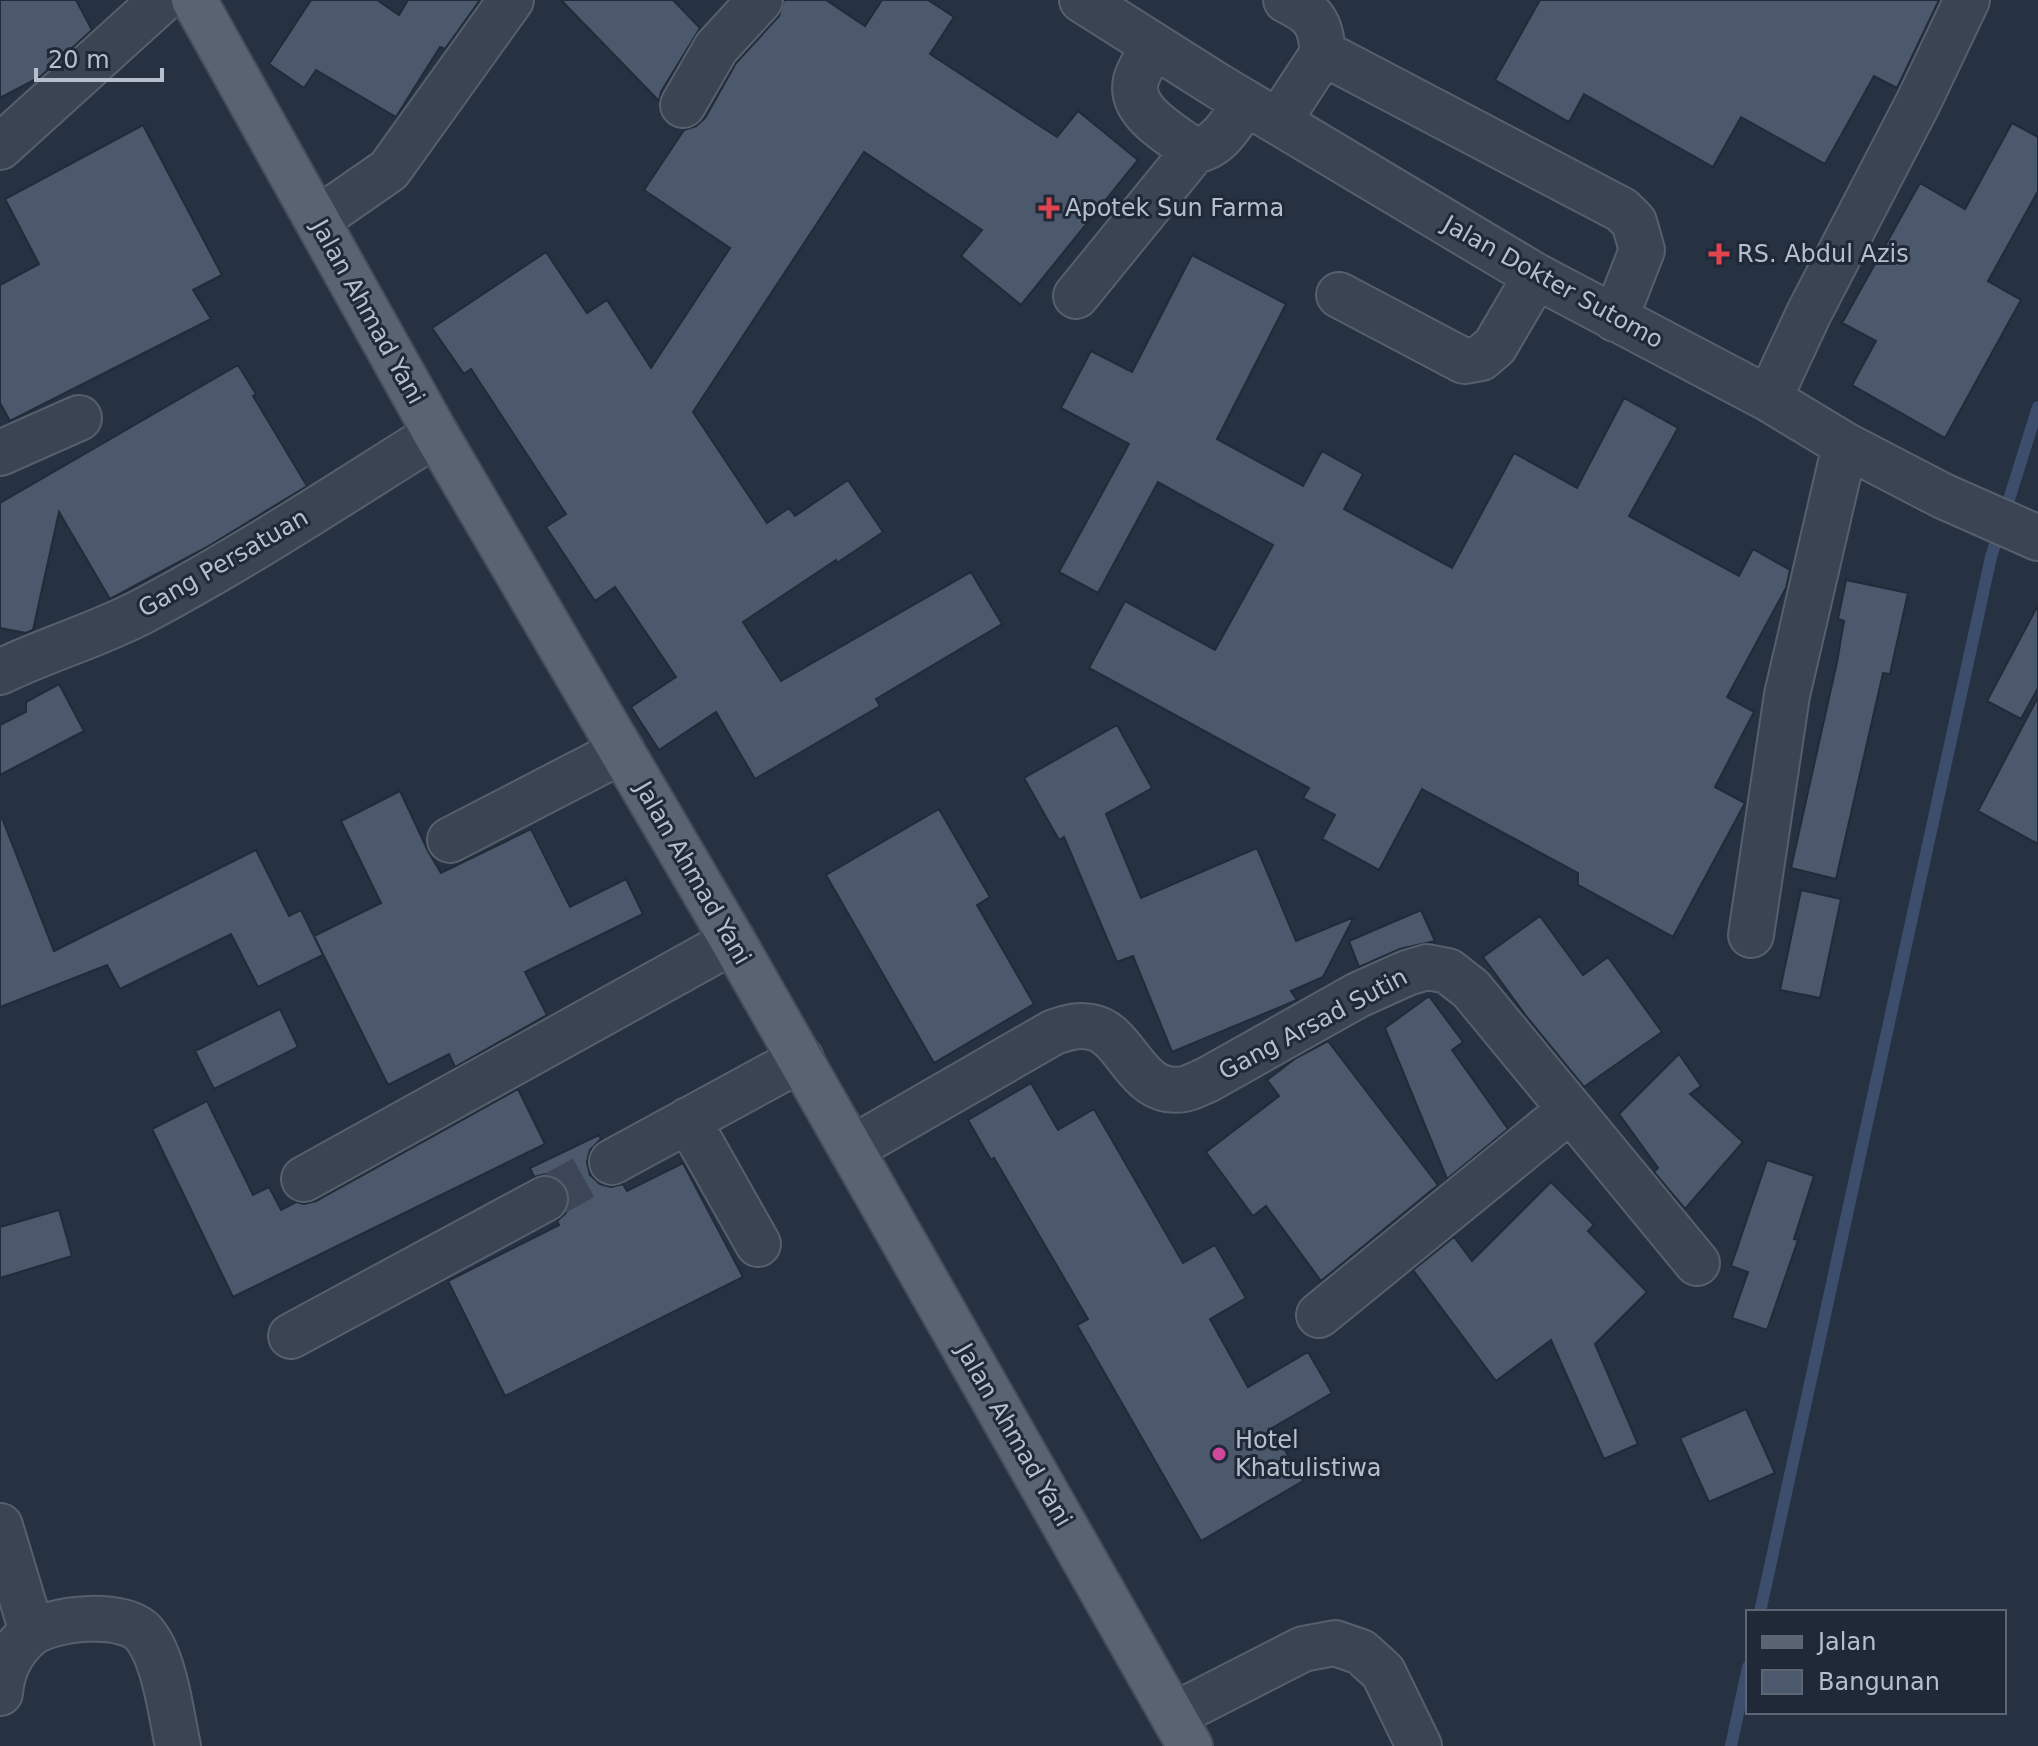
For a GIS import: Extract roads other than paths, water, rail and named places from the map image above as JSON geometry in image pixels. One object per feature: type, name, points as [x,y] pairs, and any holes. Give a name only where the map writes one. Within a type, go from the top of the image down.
[{"type":"main road","name":"Jalan Ahmad Yani","points":[[194,0],[436,434],[801,1059],[1182,1730]]},
{"type":"street","points":[[0,147],[162,0]]},
{"type":"street","points":[[317,220],[389,170],[511,0]]},
{"type":"street","points":[[683,105],[716,48],[760,0]]},
{"type":"street","name":"Jalan Dokter Sutomo","points":[[1082,0],[1536,276],[1769,399],[1845,445],[1943,496],[2034,536]]},
{"type":"street","points":[[1286,0],[1304,10],[1315,21],[1321,32],[1323,53]]},
{"type":"street","points":[[1769,399],[1967,0]]},
{"type":"street","points":[[1154,46],[1136,79],[1134,95],[1140,108],[1194,151]]},
{"type":"street","points":[[1076,296],[1194,151],[1207,149],[1262,112],[1323,53]]},
{"type":"street","points":[[1323,53],[1622,210],[1634,222],[1642,250],[1615,319]]},
{"type":"street","points":[[1339,295],[1464,361],[1481,358],[1495,346],[1536,276]]},
{"type":"street","points":[[0,453],[79,418]]},
{"type":"street","name":"Gang Persatuan","points":[[0,672],[90,637],[144,611],[215,572],[436,434]]},
{"type":"street","points":[[1751,935],[1787,695],[1845,445]]},
{"type":"street","points":[[450,840],[622,751]]},
{"type":"street","points":[[304,1179],[733,941]]},
{"type":"street","name":"Gang Arsad Sutin","points":[[851,1149],[1054,1032],[1072,1026],[1092,1027],[1105,1033],[1151,1083],[1169,1090],[1185,1089],[1207,1080],[1358,995],[1427,967],[1448,971],[1471,989],[1697,1263]]},
{"type":"street","points":[[612,1162],[801,1059]]},
{"type":"street","points":[[1319,1315],[1570,1110]]},
{"type":"street","points":[[688,1120],[758,1244]]},
{"type":"street","points":[[291,1336],[545,1199]]},
{"type":"street","points":[[0,1526],[32,1632]]},
{"type":"street","points":[[0,1693],[5,1666],[32,1632],[74,1619],[114,1619],[143,1631],[156,1653],[178,1746]]},
{"type":"street","points":[[1182,1730],[1303,1649],[1335,1643],[1361,1652],[1383,1672],[1419,1746]]},
{"type":"waterway","points":[[1760,1610],[1991,557],[2038,407]]},
{"type":"waterway","points":[[1731,1746],[1746,1676]]},
{"type":"tunnel","points":[[545,1199],[612,1162]]},
{"type":"place","name":"Apotek Sun Farma","points":[[1049,208]]},
{"type":"place","name":"RS. Abdul Azis","points":[[1719,254]]},
{"type":"place","name":"Hotel Khatulistiwa","points":[[1219,1454]]}]
